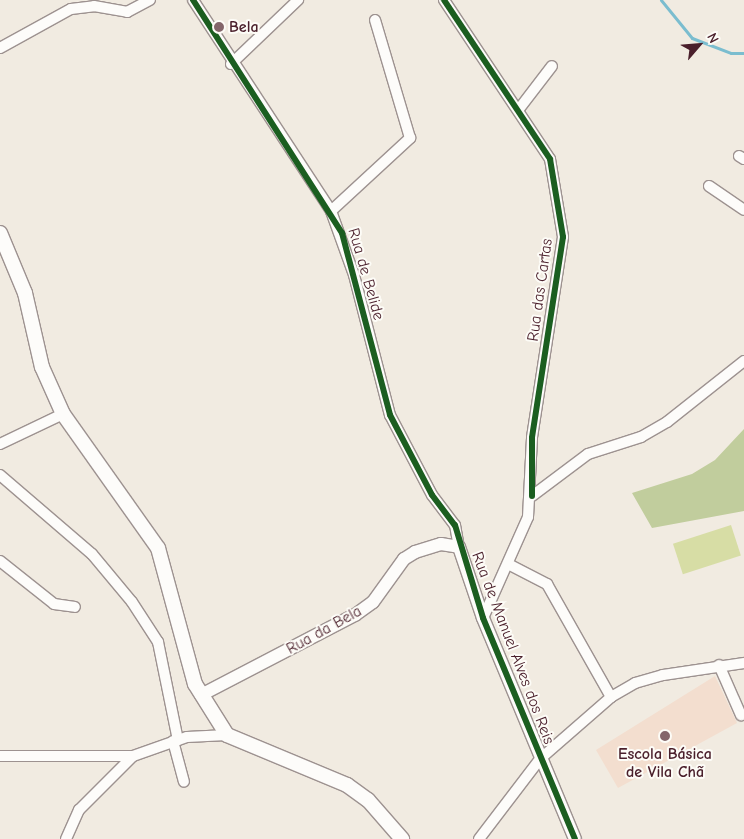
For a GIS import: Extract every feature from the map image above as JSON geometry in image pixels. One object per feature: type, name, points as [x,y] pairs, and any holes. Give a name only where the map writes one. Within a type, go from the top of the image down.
[{"type":"main road","points":[[0,234],[25,293],[42,367],[62,414],[158,548],[201,695],[227,734],[347,785],[368,800],[402,839]]},
{"type":"street","points":[[0,48],[71,9],[94,6],[127,12],[150,0]]},
{"type":"street","name":"Rua de Belide","points":[[193,0],[231,64],[331,211],[354,276],[390,415],[427,488],[454,525],[460,547]]},
{"type":"street","points":[[231,64],[298,0]]},
{"type":"street","name":"Rua das Cartas","points":[[444,0],[519,109],[550,159],[563,237],[532,438],[532,496],[510,565],[483,618]]},
{"type":"street","points":[[331,211],[410,138],[375,20]]},
{"type":"street","points":[[519,109],[552,66]]},
{"type":"street","points":[[708,186],[744,210]]},
{"type":"street","points":[[532,496],[588,454],[641,437],[667,422],[744,361]]},
{"type":"street","points":[[0,444],[62,414]]},
{"type":"street","points":[[0,475],[92,554],[132,602],[158,642],[184,782]]},
{"type":"street","name":"Rua da Bela","points":[[201,695],[355,616],[373,602],[404,559],[415,552],[441,544],[460,547]]},
{"type":"street","name":"Rua de Manuel Alves dos Reis","points":[[460,547],[483,618],[540,759],[479,839]]},
{"type":"street","points":[[0,561],[54,604],[75,607]]},
{"type":"street","points":[[510,565],[547,584],[612,697]]},
{"type":"street","points":[[575,839],[540,759],[612,697],[635,683],[719,666],[744,663]]},
{"type":"street","points":[[719,666],[742,715]]},
{"type":"street","points":[[0,756],[133,756],[175,740],[227,734]]},
{"type":"street","points":[[66,839],[79,810],[133,756]]},
{"type":"shaded area","name":"Escola Básica de Vila Chã","points":[[715,676],[737,723],[618,788],[596,750]]},
{"type":"green space","points":[[744,429],[744,511],[652,528],[632,493],[692,474],[715,460]]},
{"type":"green space","points":[[731,525],[741,555],[683,574],[673,544]]},
{"type":"waterway","points":[[661,0],[692,38],[731,53],[744,53]]},
{"type":"cycle path","points":[[193,0],[342,233],[390,415],[432,495],[455,525],[483,618],[575,839]]},
{"type":"cycle path","points":[[444,0],[550,159],[563,237],[532,438],[532,496]]},
{"type":"place","name":"Bela","points":[[219,27]]},
{"type":"place","name":"Escola Básica de Vila Chã","points":[[665,736]]}]
